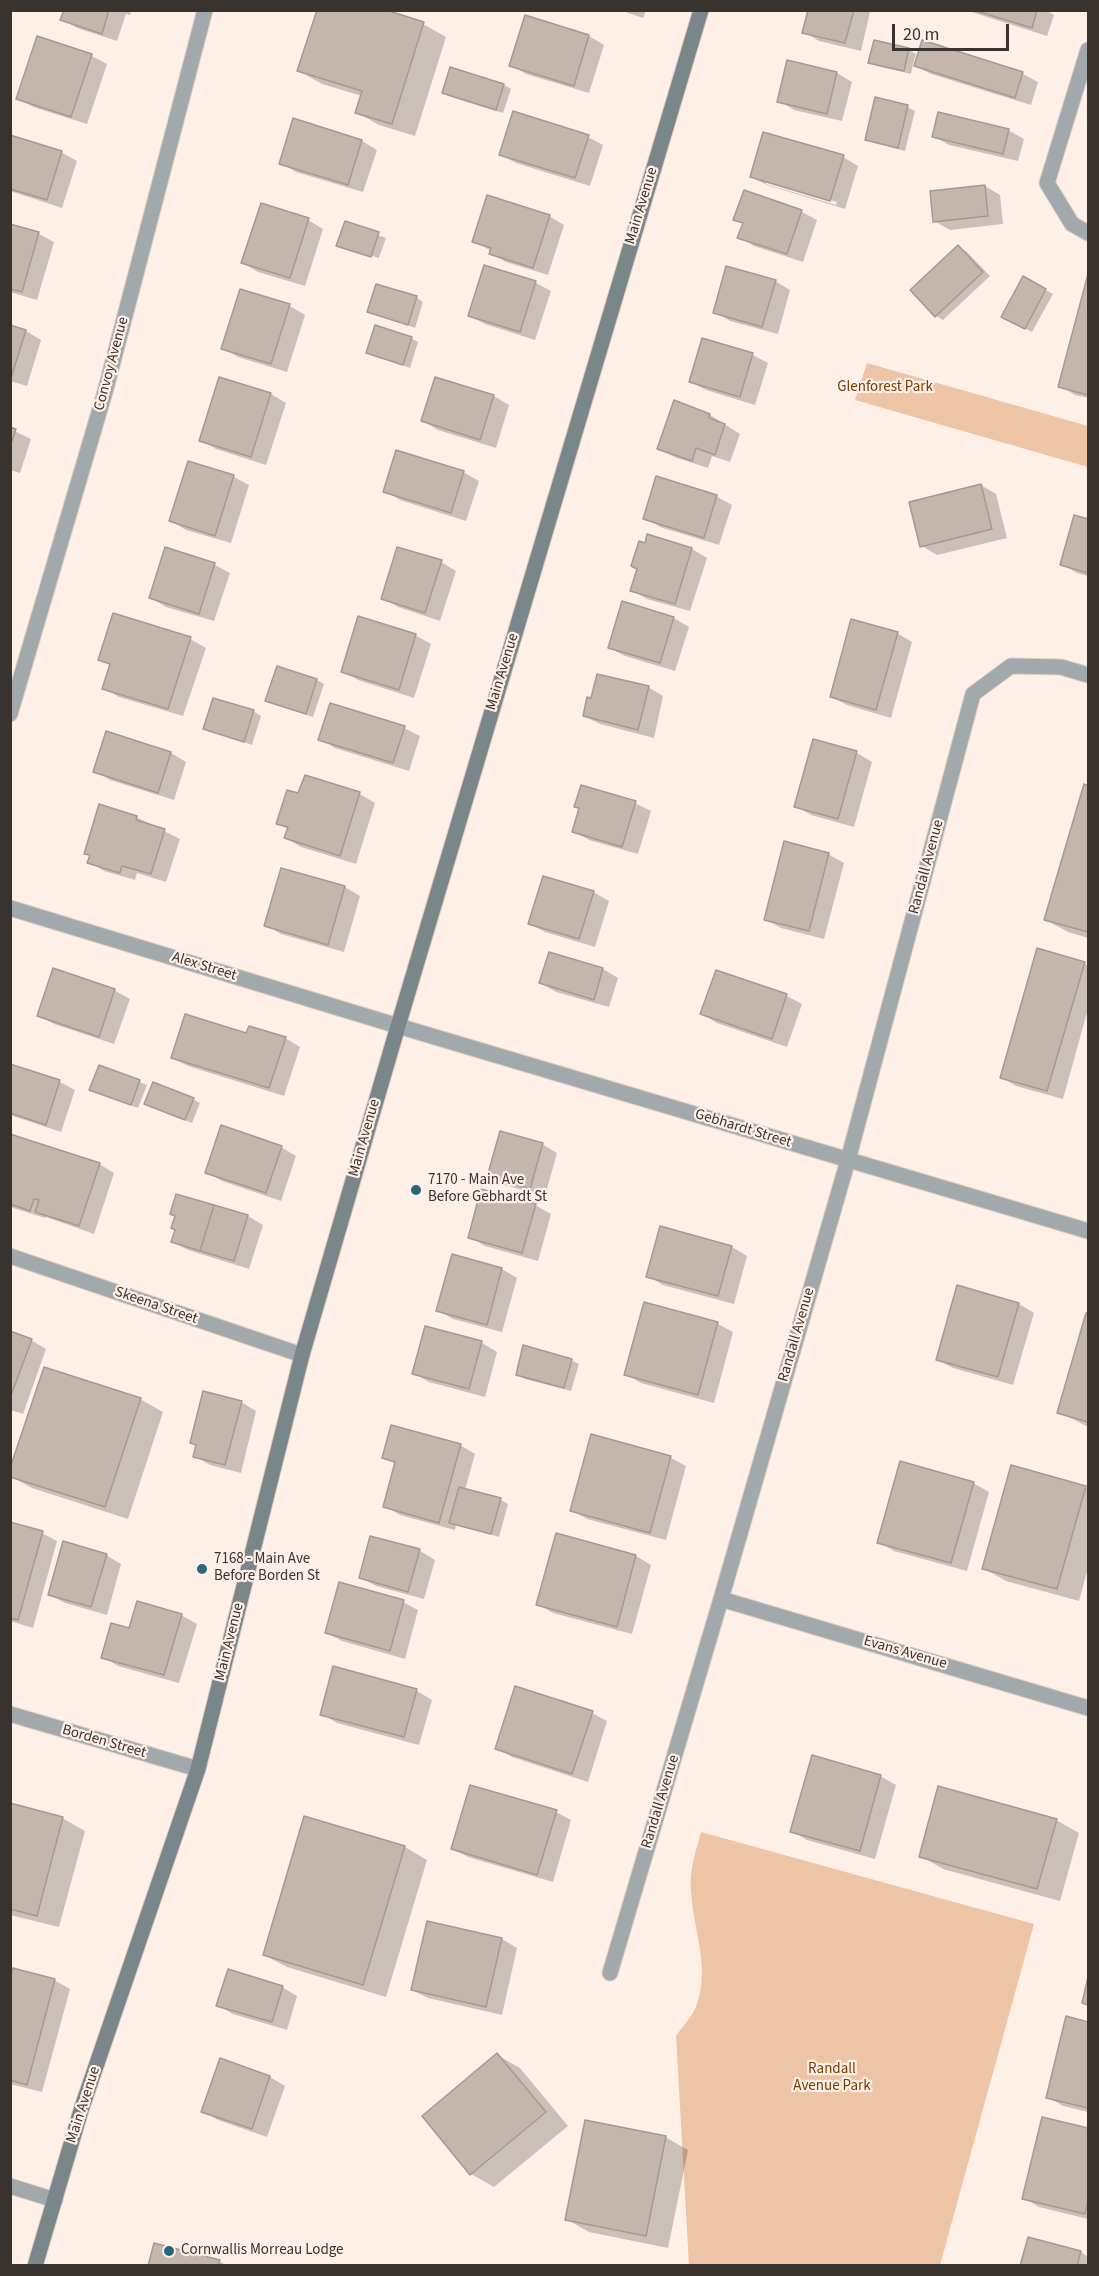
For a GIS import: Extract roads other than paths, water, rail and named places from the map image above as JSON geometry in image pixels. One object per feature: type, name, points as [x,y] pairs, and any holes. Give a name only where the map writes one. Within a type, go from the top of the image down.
[{"type":"street","name":"Convoy Avenue","points":[[10,714],[105,392],[205,10]]},
{"type":"street","name":"Main Avenue","points":[[35,2265],[82,2107],[198,1770],[302,1356],[701,10]]},
{"type":"street","points":[[1089,50],[1047,183],[1072,224],[1089,233]]},
{"type":"street","name":"Randall Avenue","points":[[610,1973],[848,1160],[973,694],[1011,666],[1061,667],[1089,675]]},
{"type":"street","name":"Alex Street","points":[[10,908],[398,1026]]},
{"type":"street","name":"Gebhardt Street","points":[[398,1026],[1089,1231]]},
{"type":"street","name":"Skeena Street","points":[[10,1256],[302,1356]]},
{"type":"street","name":"Evans Avenue","points":[[721,1599],[1089,1708]]},
{"type":"street","name":"Borden Street","points":[[10,1714],[198,1770]]},
{"type":"street","points":[[10,2186],[55,2200]]},
{"type":"place","name":"7170 - Main Ave Before Gebhardt St","points":[[416,1190]]},
{"type":"place","name":"7168 - Main Ave Before Borden St","points":[[202,1569]]},
{"type":"place","name":"Cornwallis Morreau Lodge","points":[[169,2251]]},
{"type":"park label","name":"Glenforest Park","points":[[885,388]]},
{"type":"park label","name":"Randall Avenue Park","points":[[832,2078]]}]
